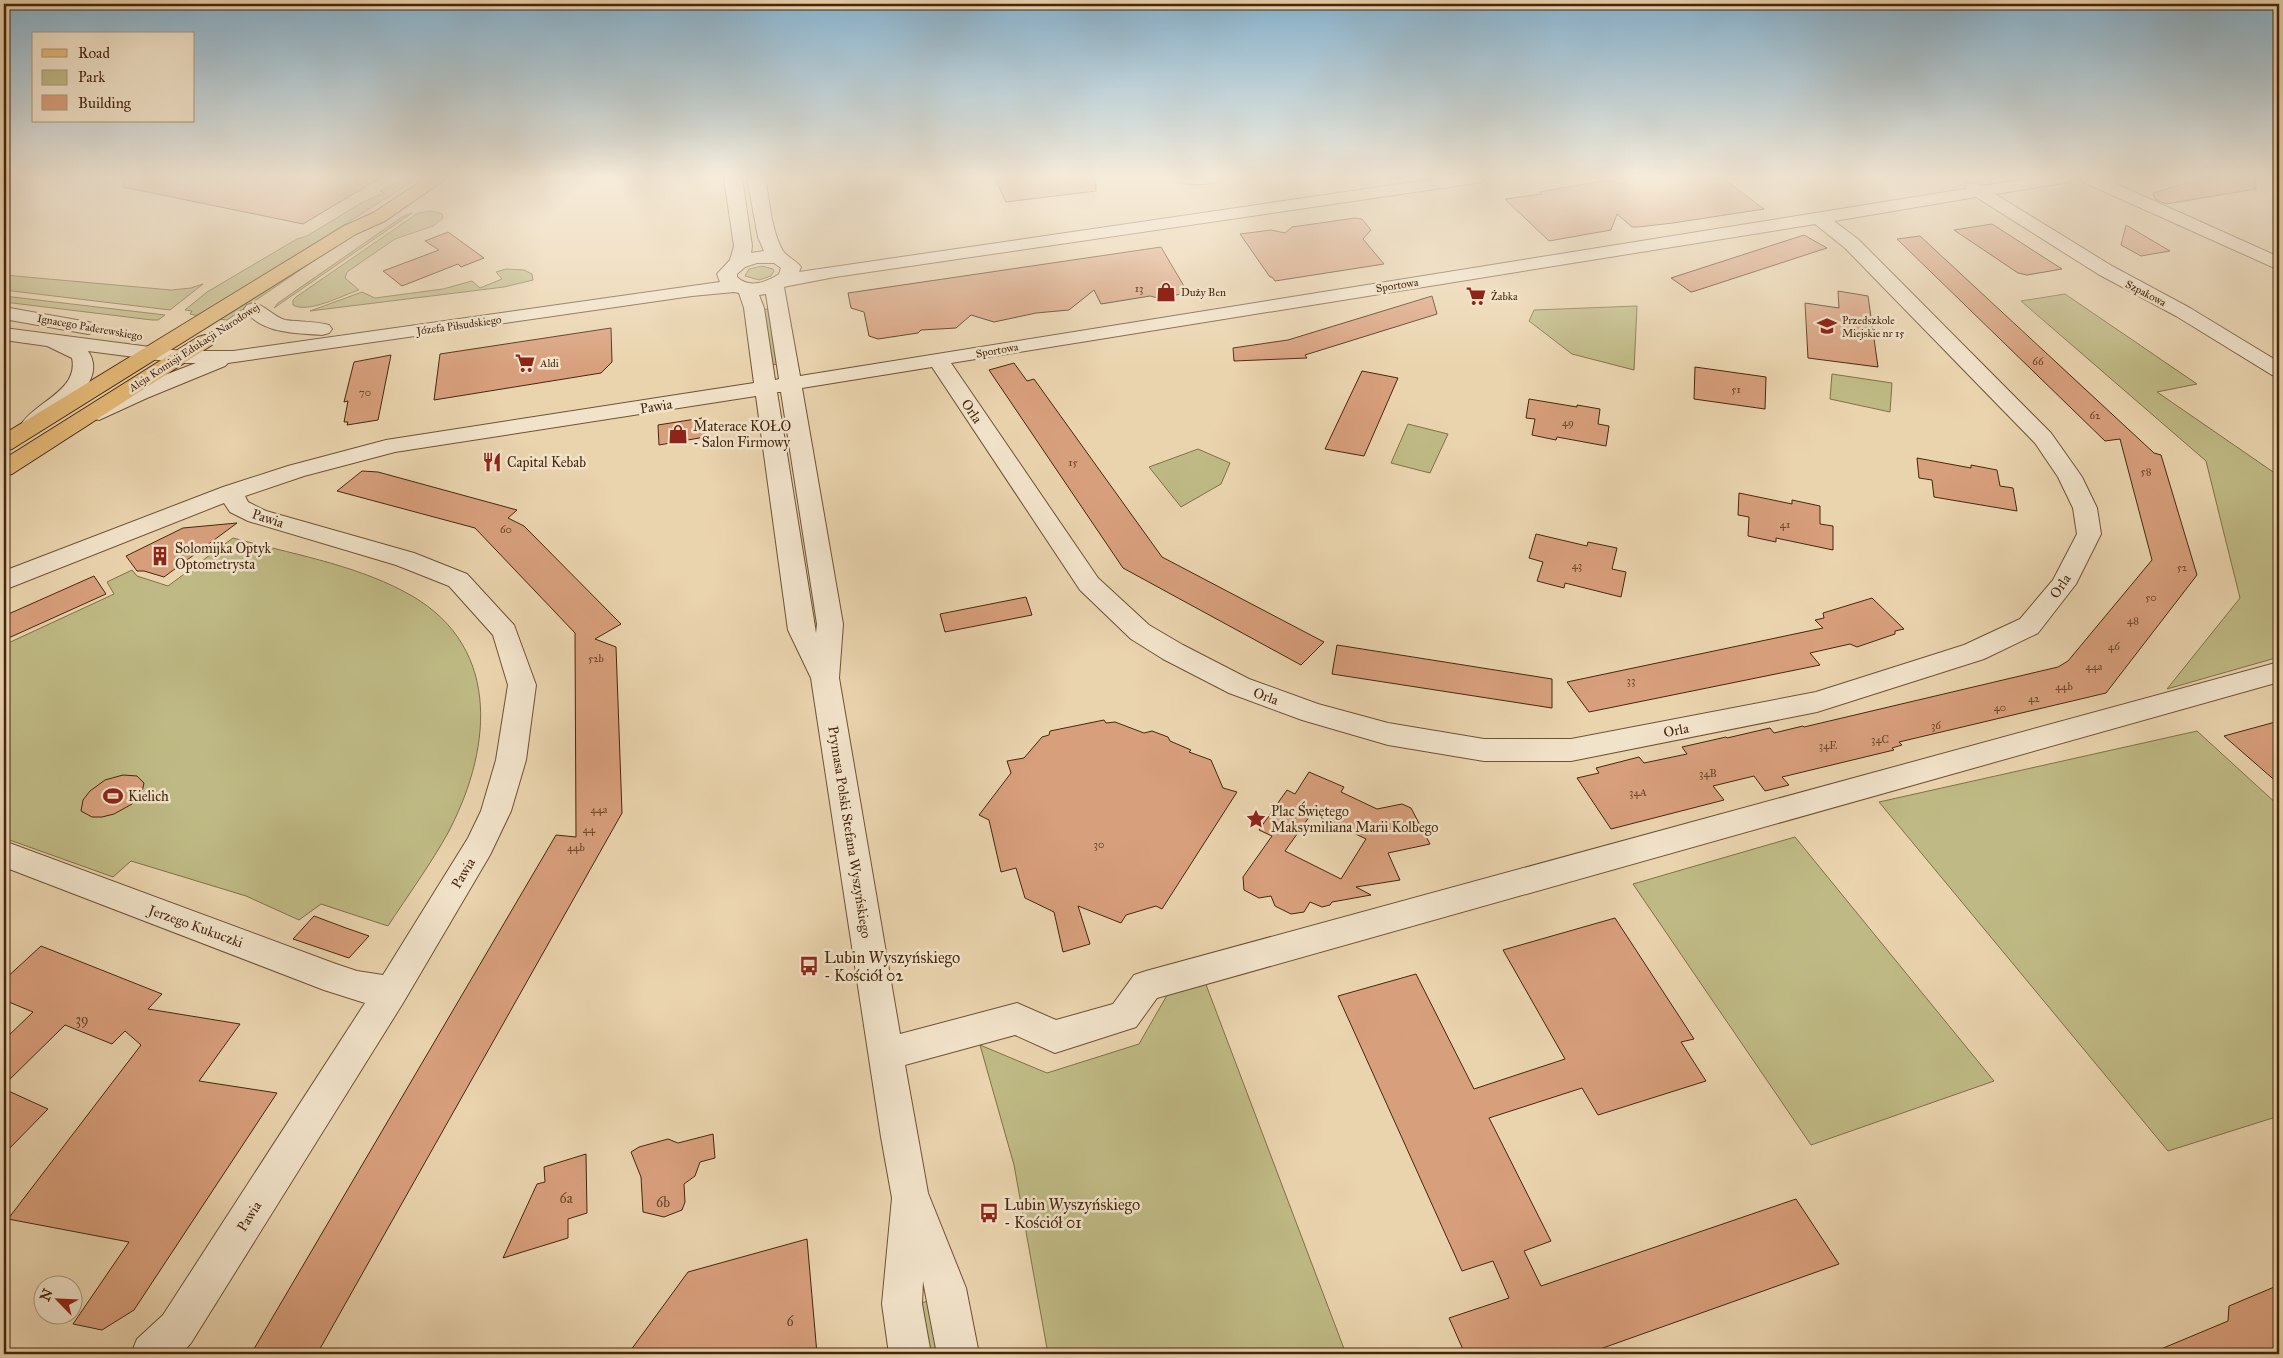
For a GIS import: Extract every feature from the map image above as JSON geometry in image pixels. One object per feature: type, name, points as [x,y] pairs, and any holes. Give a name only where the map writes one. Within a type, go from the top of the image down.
[{"type":"main road","name":"Aleja Komisji Edukacji Narodowej","points":[[4,469],[68,428],[176,348],[333,241]]},
{"type":"main road","name":"Aleja Komisji Edukacji Narodowej","points":[[176,348],[206,341],[351,241]]},
{"type":"main road","name":"Aleja Komisji Edukacji Narodowej","points":[[4,444],[152,352]]},
{"type":"street","points":[[738,276],[742,241]]},
{"type":"street","points":[[770,241],[782,260],[791,266],[791,272],[778,283]]},
{"type":"street","points":[[738,276],[762,257],[782,260],[919,241]]},
{"type":"street","points":[[738,276],[778,283],[835,270],[1034,241]]},
{"type":"street","name":"Sportowa","points":[[789,384],[1226,312],[1677,241]]},
{"type":"street","name":"Orla","points":[[938,360],[1089,584],[1140,632],[1164,647],[1239,686],[1312,713],[1388,734],[1484,750],[1571,750],[1817,702],[1974,652],[2029,626],[2064,584],[2089,534],[2085,508],[2070,477],[2043,438],[1849,241]]},
{"type":"street","name":"Szpakowa","points":[[2062,241],[2104,270],[2183,312],[2279,371]]},
{"type":"street","points":[[2229,241],[2279,264]]},
{"type":"street","name":"Józefa Piłsudskiego","points":[[206,341],[255,338],[599,290],[738,276]]},
{"type":"street","name":"Józefa Piłsudskiego","points":[[176,348],[233,357],[692,290],[738,276]]},
{"type":"street","name":"Prymasa Polski Stefana Wyszyńskiego","points":[[738,276],[754,308],[801,630],[825,678]]},
{"type":"street","name":"Prymasa Polski Stefana Wyszyńskiego","points":[[778,283],[789,384],[830,624],[825,678],[886,1054],[910,1194],[946,1288],[958,1354]]},
{"type":"street","points":[[254,309],[278,325],[322,329]]},
{"type":"street","name":"Ignacego Paderewskiego","points":[[4,313],[112,333],[176,348]]},
{"type":"street","name":"Ignacego Paderewskiego","points":[[4,334],[152,352],[176,348]]},
{"type":"street","points":[[24,431],[74,388],[83,376],[84,365],[82,357],[71,348],[49,340]]},
{"type":"street","points":[[68,428],[139,393],[233,357]]},
{"type":"street","name":"Pawia","points":[[4,582],[231,492],[296,471],[394,445],[789,384]]},
{"type":"street","name":"Pawia","points":[[152,1354],[177,1329],[391,992],[479,846],[496,810],[511,760],[522,685],[505,632],[458,580],[405,559],[257,516],[238,508],[231,492]]},
{"type":"street","points":[[886,1054],[1017,1020],[1056,1037],[1124,1016],[1146,986],[2279,672]]},
{"type":"street","name":"Jerzego Kukuczki","points":[[4,854],[336,979],[357,986],[391,992]]},
{"type":"street","name":"Prymasa Polski Stefana Wyszyńskiego","points":[[910,1194],[902,1304],[910,1354]]},
{"type":"green space","points":[[293,241],[317,241],[199,316],[190,314],[192,311],[185,310],[207,292]]},
{"type":"green space","points":[[341,241],[342,241],[227,320],[218,319]]},
{"type":"green space","points":[[367,241],[371,241],[274,308],[278,303]]},
{"type":"green space","points":[[377,241],[392,241],[347,272],[345,278],[359,290],[326,303],[307,307],[293,305],[293,300]]},
{"type":"green space","points":[[762,266],[773,269],[774,271],[771,276],[759,280],[745,276],[749,269]]},
{"type":"green space","points":[[506,269],[524,270],[532,274],[533,280],[504,287],[310,311],[362,292],[375,298],[443,289],[472,281],[480,288],[502,279],[496,272]]},
{"type":"green space","points":[[4,275],[171,290],[191,288],[203,284],[170,310],[4,290]]},
{"type":"green space","points":[[2065,294],[2197,384],[2157,392],[2279,476],[2279,657],[2167,689],[2240,598],[2206,461],[2021,301]]},
{"type":"green space","points":[[4,296],[165,315],[158,320],[152,320],[4,302]]},
{"type":"green space","points":[[1637,306],[1634,370],[1572,354],[1529,321],[1534,310]]},
{"type":"green space","points":[[768,309],[778,364],[770,365],[761,310]]},
{"type":"green space","points":[[1832,374],[1892,383],[1890,412],[1830,399]]},
{"type":"green space","points":[[1408,424],[1448,434],[1430,473],[1391,463]]},
{"type":"green space","points":[[1198,449],[1230,463],[1221,484],[1181,507],[1149,467]]},
{"type":"green space","points":[[233,538],[341,566],[363,573],[403,591],[435,612],[458,637],[472,666],[480,697],[480,730],[475,764],[464,798],[449,831],[388,926],[321,904],[299,920],[246,896],[131,861],[113,877],[4,838],[4,645],[114,594],[107,582],[132,570],[137,576],[168,586]]},
{"type":"green space","points":[[2197,731],[2279,806],[2279,1116],[2168,1151],[1879,802]]},
{"type":"green space","points":[[1795,837],[1994,1081],[1811,1145],[1633,884]]},
{"type":"green space","points":[[1205,982],[1346,1354],[1048,1354],[1014,1165],[980,1045],[1047,1073],[1139,1044],[1170,990]]},
{"type":"green space","points":[[932,1300],[941,1354],[929,1354],[921,1303]]},
{"type":"building","points":[[426,241],[461,241],[484,258],[461,267],[458,264],[402,286],[383,271],[439,250]]},
{"type":"building","points":[[1245,241],[1365,241],[1384,264],[1275,281],[1270,277]]},
{"type":"building","points":[[1784,241],[1815,241],[1827,248],[1691,292],[1671,278]]},
{"type":"building","points":[[1899,241],[1926,241],[2154,453],[2161,455],[2197,575],[2106,693],[1899,742],[1902,745],[1892,748],[1894,750],[1782,777],[1789,785],[1765,791],[1754,776],[1713,786],[1724,800],[1611,829],[1577,778],[1599,773],[1596,768],[1639,757],[1644,763],[1687,754],[1682,747],[1770,728],[1774,733],[1804,727],[2058,667],[2068,661],[2152,560],[2120,439],[2105,441]]},
{"type":"building","points":[[1971,241],[2019,241],[2062,269],[2027,275],[2018,273]]},
{"type":"building","points":[[2122,241],[2154,241],[2170,251],[2141,256],[2121,245]]},
{"type":"building","points":[[1161,247],[1188,293],[1158,298],[1150,296],[1101,304],[1094,290],[1069,310],[1036,313],[994,322],[971,315],[956,328],[921,330],[918,333],[878,339],[869,336],[864,312],[851,308],[848,293]]},
{"type":"building","points":[[1838,291],[1868,296],[1878,367],[1808,358],[1805,303],[1839,308]]},
{"type":"building","points":[[1432,296],[1437,314],[1305,355],[1307,358],[1234,361],[1233,348],[1288,340]]},
{"type":"building","name":"Aldi","points":[[611,328],[612,362],[601,373],[434,400],[440,354]]},
{"type":"building","points":[[391,355],[378,420],[347,425],[348,422],[344,422],[348,401],[344,402],[354,362]]},
{"type":"building","points":[[1014,363],[1027,381],[1034,379],[1162,557],[1324,642],[1301,665],[1123,568],[989,370]]},
{"type":"building","points":[[1695,367],[1766,377],[1765,409],[1694,399]]},
{"type":"building","points":[[1362,371],[1398,378],[1364,456],[1325,449]]},
{"type":"building","points":[[1529,399],[1600,409],[1598,424],[1609,426],[1606,446],[1557,437],[1556,440],[1532,435],[1535,419],[1526,418]]},
{"type":"building","name":"Materace KOŁO - Salon Firmowy","points":[[702,418],[705,437],[659,445],[658,425]]},
{"type":"building","points":[[1917,458],[1971,468],[1971,465],[1997,470],[2000,486],[2013,488],[2017,511],[1934,497],[1932,480],[1919,478]]},
{"type":"building","points":[[362,471],[378,472],[517,510],[508,518],[524,526],[621,624],[595,639],[616,647],[622,813],[317,1354],[251,1354],[556,835],[576,837],[575,633],[475,528],[337,491]]},
{"type":"building","points":[[1739,493],[1792,504],[1792,500],[1820,506],[1820,524],[1833,526],[1833,550],[1776,538],[1776,542],[1748,536],[1749,517],[1738,515]]},
{"type":"building","points":[[237,523],[164,577],[144,571],[137,571],[126,556],[183,528]]},
{"type":"building","points":[[1536,534],[1587,546],[1588,542],[1617,548],[1612,569],[1626,572],[1621,597],[1565,583],[1564,588],[1537,581],[1543,562],[1529,558]]},
{"type":"building","points":[[94,576],[106,594],[4,640],[4,616]]},
{"type":"building","points":[[1026,597],[1032,615],[945,632],[940,614]]},
{"type":"building","points":[[1872,598],[1904,629],[1857,647],[1850,644],[1810,653],[1820,665],[1589,712],[1567,682],[1823,628],[1815,620],[1824,618],[1823,613]]},
{"type":"building","points":[[1337,645],[1552,679],[1552,708],[1332,674]]},
{"type":"building","points":[[1104,720],[1106,723],[1115,722],[1144,733],[1152,731],[1168,737],[1170,741],[1191,750],[1189,752],[1211,760],[1223,788],[1237,792],[1162,909],[1156,906],[1126,915],[1121,923],[1078,906],[1090,944],[1063,952],[1054,912],[1025,898],[1016,868],[1001,872],[989,820],[979,815],[1011,773],[1007,761],[1024,758],[1042,737],[1049,735],[1050,731]]},
{"type":"building","points":[[2279,721],[2279,784],[2224,736]]},
{"type":"building","points":[[1309,772],[1344,787],[1341,792],[1377,809],[1402,804],[1411,808],[1430,844],[1388,853],[1400,880],[1356,887],[1371,895],[1332,902],[1330,905],[1322,907],[1310,902],[1304,912],[1291,914],[1275,906],[1271,896],[1259,898],[1244,890],[1243,877],[1272,836],[1259,830],[1287,790],[1295,794]],"holes":[[[1312,813],[1366,839],[1341,879],[1285,851]]]},
{"type":"building","name":"Kielich","points":[[123,775],[137,776],[144,783],[142,792],[132,804],[114,814],[102,817],[92,817],[81,811],[83,800],[90,791],[105,780]]},
{"type":"building","points":[[314,916],[369,936],[349,958],[293,939]]},
{"type":"building","points":[[1615,918],[1694,1039],[1681,1042],[1706,1081],[1598,1115],[1582,1088],[1489,1118],[1551,1241],[1524,1251],[1541,1286],[1796,1199],[1839,1264],[1586,1354],[1465,1354],[1449,1318],[1509,1298],[1493,1261],[1462,1271],[1338,996],[1416,974],[1474,1089],[1565,1059],[1503,950]]},
{"type":"building","points":[[41,946],[162,994],[148,1009],[240,1024],[199,1081],[277,1093],[134,1310],[102,1330],[82,1326],[82,1311],[129,1242],[8,1219],[141,1045],[125,1031],[112,1044],[65,1025],[4,1085],[4,1040],[33,1012],[4,1000],[4,980]]},
{"type":"building","points":[[4,1089],[48,1109],[4,1154]]},
{"type":"building","points":[[713,1134],[715,1158],[700,1162],[695,1176],[684,1184],[685,1202],[682,1210],[664,1217],[643,1212],[641,1177],[631,1152],[639,1147],[668,1139],[678,1143]]},
{"type":"building","points":[[586,1154],[587,1213],[568,1219],[568,1238],[503,1258],[537,1184],[545,1182],[544,1167]]},
{"type":"building","points":[[807,1239],[817,1354],[628,1354],[688,1272]]},
{"type":"building","points":[[2279,1285],[2279,1354],[2149,1354],[2228,1321],[2229,1306]]},
{"type":"place","name":"Duży Ben","points":[[1166,292]]},
{"type":"place","name":"Żabka","points":[[1476,296]]},
{"type":"place","name":"Przedszkole Miejskie nr 15","points":[[1827,326]]},
{"type":"place","name":"Aldi","points":[[525,363]]},
{"type":"place","name":"Materace KOŁO - Salon Firmowy","points":[[678,434]]},
{"type":"place","name":"Capital Kebab","points":[[492,462]]},
{"type":"place","name":"Solomijka Optyk Optometrysta","points":[[160,556]]},
{"type":"place","name":"Kielich","points":[[113,796]]},
{"type":"place","name":"Plac Świętego Maksymiliana Marii Kolbego","points":[[1256,819]]},
{"type":"place","name":"Lubin Wyszyńskiego - Kościół 02","points":[[809,966]]},
{"type":"place","name":"Lubin Wyszyńskiego - Kościół 01","points":[[989,1213]]}]
